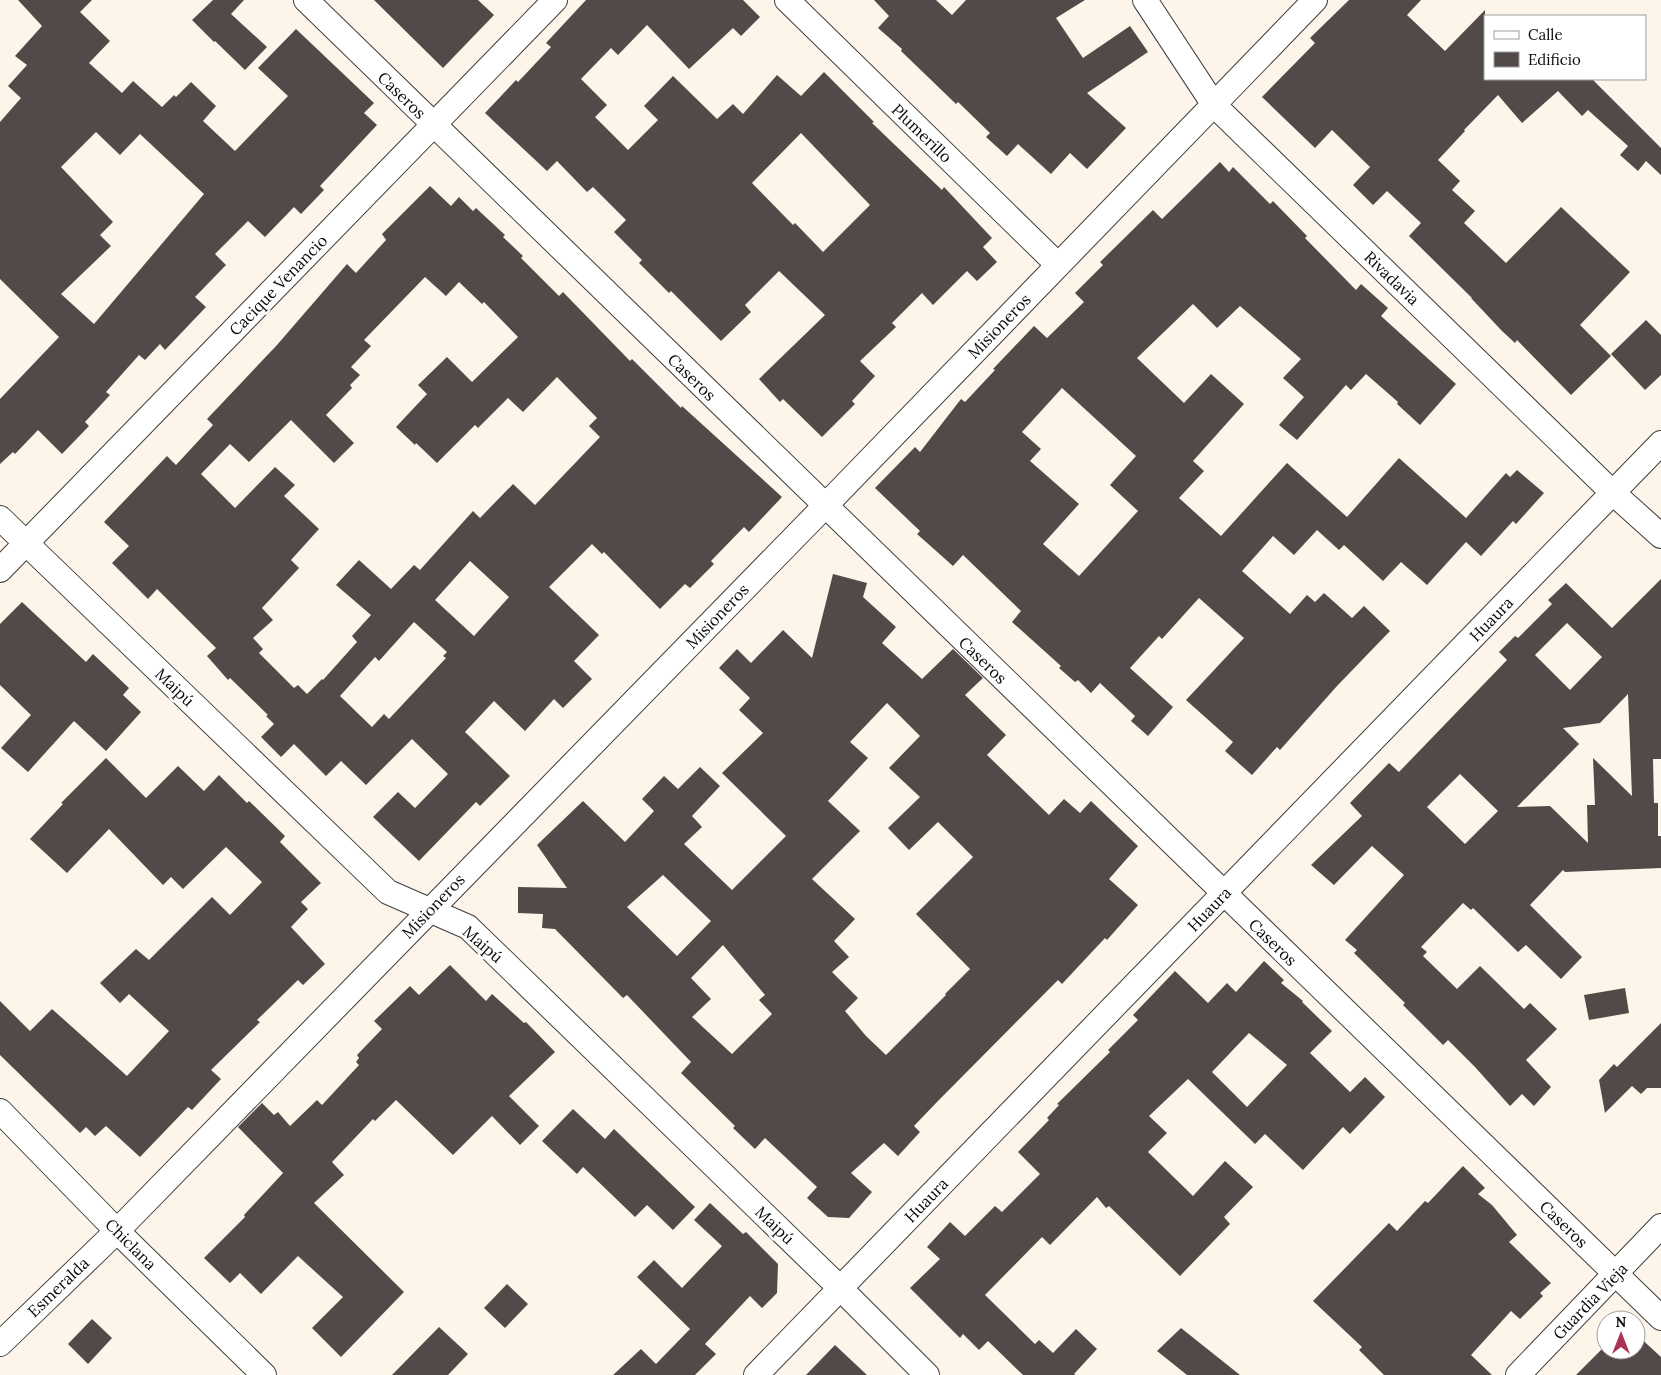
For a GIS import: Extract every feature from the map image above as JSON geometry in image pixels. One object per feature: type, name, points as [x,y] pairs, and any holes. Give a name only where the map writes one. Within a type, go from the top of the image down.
[{"type":"street","name":"Caseros","points":[[306,0],[824,506],[1661,1318]]},
{"type":"street","name":"Cacique Venancio","points":[[0,570],[555,0]]},
{"type":"street","name":"Plumerillo","points":[[787,0],[1058,265]]},
{"type":"street","name":"Rivadavia","points":[[1145,0],[1214,105],[1613,493],[1661,536]]},
{"type":"street","name":"Misioneros","points":[[116,1231],[1315,0]]},
{"type":"street","name":"Huaura","points":[[756,1375],[1661,443]]},
{"type":"street","name":"Maipú","points":[[0,518],[388,892],[468,927],[927,1375]]},
{"type":"street","name":"Chiclana","points":[[0,1111],[116,1231],[264,1375]]},
{"type":"street","name":"Guardia Vieja","points":[[1518,1375],[1661,1226]]},
{"type":"street","name":"Esmeralda","points":[[0,1344],[116,1231]]},
{"type":"building","points":[[18,0],[92,0],[80,12],[110,41],[89,63],[122,93],[133,81],[162,107],[174,95],[176,97],[191,82],[216,106],[203,121],[235,151],[288,96],[258,68],[296,29],[374,103],[364,113],[377,125],[320,186],[324,190],[301,214],[294,207],[265,237],[248,221],[215,254],[226,265],[195,297],[206,307],[165,350],[160,344],[145,360],[139,355],[106,392],[110,395],[85,422],[89,426],[62,454],[38,430],[15,454],[13,452],[0,464],[0,399],[59,337],[0,279],[0,122],[21,98],[8,86],[27,65],[15,56],[42,26]],"holes":[[[96,132],[120,155],[140,134],[204,194],[94,324],[61,294],[111,246],[100,235],[113,222],[61,167]]]},
{"type":"building","points":[[213,0],[244,0],[231,14],[267,47],[245,70],[192,20]]},
{"type":"building","points":[[374,0],[478,0],[494,15],[443,68]]},
{"type":"building","points":[[586,0],[743,0],[760,17],[741,36],[733,28],[689,69],[647,25],[618,55],[611,48],[581,79],[607,105],[595,117],[628,150],[658,120],[644,106],[673,76],[717,119],[733,104],[743,114],[777,75],[801,96],[824,72],[874,122],[872,123],[942,190],[944,187],[992,238],[983,247],[997,262],[977,281],[967,271],[933,305],[922,293],[892,323],[896,327],[860,361],[875,376],[852,401],[855,404],[822,437],[783,399],[780,402],[759,379],[825,315],[779,271],[745,305],[751,312],[721,341],[671,291],[669,293],[639,263],[642,260],[614,232],[626,220],[593,187],[587,192],[557,161],[547,171],[485,113],[551,47],[546,43]],"holes":[[[801,133],[870,205],[823,252],[795,223],[793,225],[752,183]]]},
{"type":"building","points":[[874,0],[936,0],[952,15],[966,0],[1085,0],[1056,18],[1083,58],[1130,26],[1148,52],[1087,93],[1126,128],[1087,169],[1070,153],[1051,174],[1018,144],[1007,156],[986,137],[990,133],[958,102],[956,104],[901,51],[902,49],[878,28],[889,16]]},
{"type":"building","points":[[1349,0],[1421,0],[1407,15],[1445,51],[1485,10],[1484,80],[1593,80],[1661,148],[1661,175],[1646,161],[1638,171],[1620,155],[1628,146],[1588,110],[1582,116],[1558,91],[1522,123],[1498,95],[1438,160],[1460,181],[1452,190],[1475,211],[1464,223],[1506,263],[1561,207],[1630,272],[1580,325],[1611,356],[1571,395],[1517,340],[1515,343],[1502,331],[1472,298],[1409,236],[1421,223],[1387,191],[1373,205],[1353,185],[1370,167],[1332,130],[1315,148],[1262,97],[1315,43],[1310,38]]},
{"type":"building","points":[[1220,162],[1229,172],[1233,167],[1270,204],[1273,201],[1307,236],[1305,238],[1356,290],[1361,284],[1388,308],[1381,316],[1456,384],[1420,425],[1397,404],[1398,402],[1366,374],[1351,390],[1346,385],[1297,440],[1279,425],[1304,397],[1283,378],[1301,359],[1240,306],[1217,328],[1193,304],[1137,358],[1184,403],[1211,374],[1244,404],[1193,461],[1204,471],[1179,498],[1221,536],[1287,463],[1347,517],[1399,458],[1466,518],[1506,473],[1510,477],[1517,470],[1544,493],[1516,524],[1513,521],[1481,556],[1466,542],[1427,585],[1401,562],[1383,581],[1344,545],[1339,550],[1317,530],[1294,555],[1273,536],[1242,571],[1290,614],[1307,595],[1315,602],[1324,593],[1352,618],[1364,606],[1390,631],[1337,686],[1280,750],[1277,747],[1252,775],[1225,751],[1233,742],[1186,700],[1244,638],[1199,598],[1162,639],[1159,636],[1130,668],[1173,707],[1148,736],[1131,721],[1135,716],[1100,683],[1091,693],[1078,680],[1075,682],[1059,668],[1061,666],[1012,622],[1021,611],[963,555],[953,566],[917,534],[920,531],[875,488],[915,447],[920,452],[961,399],[965,402],[1034,326],[1047,338],[1084,302],[1075,293],[1103,265],[1100,262],[1153,210],[1162,219]],"holes":[[[1062,388],[1136,456],[1110,485],[1138,511],[1079,576],[1043,544],[1079,504],[1030,461],[1041,449],[1022,432]]]},
{"type":"building","points":[[430,186],[451,206],[459,197],[473,211],[476,208],[505,235],[503,237],[523,256],[521,258],[559,296],[563,292],[630,361],[632,359],[681,408],[682,406],[782,497],[749,532],[744,527],[711,561],[714,564],[690,588],[685,584],[660,609],[604,552],[602,554],[592,544],[549,587],[599,635],[574,661],[592,679],[563,708],[554,699],[525,731],[494,701],[465,732],[510,776],[480,806],[476,802],[419,861],[373,817],[398,792],[415,808],[448,774],[412,739],[366,785],[341,761],[326,776],[294,744],[281,757],[261,737],[274,724],[266,716],[268,715],[230,678],[228,680],[207,656],[216,648],[157,589],[148,599],[112,563],[129,546],[104,522],[167,456],[176,465],[213,425],[207,419],[277,345],[347,264],[356,273],[386,240],[382,234]],"holes":[[[425,277],[446,296],[459,282],[482,304],[484,302],[518,337],[472,382],[447,357],[418,385],[427,394],[396,427],[415,445],[416,443],[437,463],[475,425],[478,428],[508,398],[523,412],[557,377],[597,418],[589,426],[600,437],[535,505],[513,484],[480,518],[473,511],[420,570],[414,565],[391,589],[359,560],[336,585],[371,615],[352,636],[357,642],[323,680],[307,694],[298,685],[294,688],[259,653],[263,649],[253,638],[273,620],[262,608],[299,568],[291,560],[319,529],[284,496],[295,485],[275,467],[235,508],[201,474],[230,444],[249,462],[291,420],[334,463],[354,443],[326,415],[352,388],[350,385],[360,375],[351,367],[371,346],[364,340]],[[470,561],[509,597],[474,636],[435,600]],[[414,622],[447,652],[443,656],[446,658],[389,719],[384,714],[372,727],[340,696],[375,657],[379,661]]]},
{"type":"building","points":[[1646,320],[1661,335],[1661,375],[1645,390],[1611,354]]},
{"type":"building","points":[[833,574],[867,583],[863,597],[896,627],[882,643],[922,679],[953,649],[983,678],[965,695],[1006,735],[987,755],[1049,815],[1064,799],[1080,813],[1091,801],[1138,846],[1109,879],[1138,905],[1107,940],[1105,938],[1062,984],[1058,980],[914,1126],[920,1132],[898,1156],[884,1143],[851,1173],[872,1192],[849,1218],[828,1217],[807,1198],[817,1187],[765,1138],[755,1149],[733,1128],[735,1126],[681,1073],[691,1062],[627,995],[623,998],[555,929],[542,928],[543,914],[518,913],[518,887],[567,888],[537,845],[583,801],[625,842],[654,811],[642,799],[664,776],[678,789],[700,767],[720,786],[692,816],[702,827],[684,844],[732,890],[786,836],[722,773],[763,733],[739,710],[750,698],[719,668],[737,649],[751,663],[783,630],[812,658]],"holes":[[[887,703],[920,736],[889,768],[920,797],[888,828],[909,850],[938,822],[973,857],[916,914],[970,969],[886,1055],[866,1036],[845,1011],[858,998],[832,972],[849,957],[834,941],[855,919],[812,879],[860,831],[828,801],[868,758],[850,742]],[[663,875],[711,921],[677,956],[627,907]],[[723,945],[765,995],[759,1000],[772,1014],[732,1054],[692,1017],[711,999],[691,978]]]},
{"type":"building","points":[[1661,579],[1661,759],[1653,759],[1654,803],[1658,803],[1658,836],[1661,836],[1661,868],[1565,872],[1563,870],[1530,905],[1582,957],[1561,979],[1526,945],[1518,952],[1473,908],[1471,910],[1463,903],[1421,947],[1427,952],[1423,956],[1457,989],[1480,966],[1524,1009],[1530,1003],[1557,1029],[1526,1060],[1551,1087],[1534,1106],[1522,1094],[1510,1106],[1448,1040],[1443,1045],[1403,1005],[1405,1003],[1354,953],[1357,950],[1345,940],[1404,875],[1372,846],[1334,885],[1311,865],[1362,816],[1350,803],[1389,763],[1399,772],[1507,660],[1499,652],[1515,636],[1518,638],[1552,604],[1548,600],[1566,583],[1612,628]],"holes":[[[1567,623],[1602,657],[1570,690],[1535,655]],[[1628,694],[1632,796],[1593,758],[1595,805],[1587,805],[1588,843],[1550,806],[1517,807],[1579,744],[1563,728],[1600,723]],[[1460,774],[1498,811],[1465,844],[1427,807]]]},
{"type":"building","points":[[22,602],[86,662],[93,654],[129,688],[123,695],[141,712],[106,751],[74,721],[28,772],[1,748],[31,715],[0,685],[0,624]]},
{"type":"building","points":[[106,758],[146,798],[178,766],[204,791],[219,775],[247,803],[249,801],[285,836],[280,842],[321,883],[301,902],[308,909],[291,927],[325,964],[303,985],[298,980],[257,1020],[260,1022],[211,1070],[221,1079],[192,1110],[188,1107],[140,1157],[106,1126],[95,1136],[86,1127],[80,1133],[0,1055],[0,1001],[30,1031],[52,1009],[127,1076],[169,1031],[129,994],[120,1003],[100,983],[136,949],[149,960],[212,897],[230,915],[262,882],[226,847],[183,889],[171,877],[163,885],[109,829],[67,873],[30,839],[63,804],[61,803]]},
{"type":"building","points":[[1264,961],[1284,980],[1281,983],[1303,1001],[1332,1031],[1310,1053],[1350,1092],[1365,1077],[1385,1097],[1350,1134],[1343,1127],[1303,1170],[1265,1134],[1255,1144],[1188,1079],[1149,1116],[1167,1133],[1148,1152],[1193,1196],[1225,1161],[1253,1187],[1224,1217],[1230,1224],[1180,1276],[1109,1206],[1106,1208],[1097,1197],[1050,1245],[1042,1237],[985,1295],[1035,1344],[1039,1340],[1053,1353],[1076,1329],[1097,1349],[1074,1374],[1076,1375],[1023,1375],[988,1341],[979,1350],[963,1334],[960,1338],[910,1288],[940,1259],[927,1247],[950,1222],[965,1236],[995,1206],[1002,1212],[1040,1174],[1018,1152],[1049,1120],[1047,1118],[1059,1105],[1057,1104],[1110,1052],[1108,1050],[1138,1020],[1133,1015],[1175,971],[1208,1003],[1227,983],[1236,992]],"holes":[[[1249,1033],[1287,1065],[1247,1107],[1212,1072]]]},
{"type":"building","points":[[450,965],[486,1001],[492,994],[524,1023],[526,1022],[555,1052],[509,1096],[539,1126],[520,1145],[492,1116],[453,1155],[396,1100],[375,1121],[373,1119],[332,1162],[344,1175],[314,1203],[404,1292],[341,1357],[312,1328],[343,1297],[298,1256],[261,1294],[240,1273],[230,1283],[204,1258],[245,1217],[244,1215],[283,1173],[238,1127],[262,1103],[274,1115],[278,1112],[290,1126],[317,1100],[322,1105],[359,1065],[356,1062],[359,1058],[357,1055],[382,1029],[374,1021],[410,986],[419,995]]},
{"type":"building","points":[[1625,988],[1629,1013],[1589,1020],[1584,995]]},
{"type":"building","points":[[1661,1023],[1661,1088],[1647,1088],[1641,1094],[1632,1086],[1605,1113],[1599,1080],[1614,1064],[1617,1067]]},
{"type":"building","points":[[573,1109],[605,1139],[614,1129],[695,1207],[673,1230],[647,1205],[635,1217],[583,1167],[577,1174],[542,1141]]},
{"type":"building","points":[[1463,1166],[1485,1188],[1478,1194],[1492,1205],[1517,1235],[1509,1242],[1551,1283],[1540,1293],[1543,1296],[1520,1319],[1511,1311],[1471,1355],[1492,1375],[1384,1375],[1359,1350],[1362,1347],[1313,1301],[1389,1223],[1397,1231],[1425,1201],[1428,1203]]},
{"type":"building","points":[[710,1203],[743,1234],[746,1232],[778,1264],[777,1293],[762,1308],[750,1296],[705,1344],[716,1354],[695,1375],[613,1375],[641,1349],[656,1364],[690,1329],[637,1277],[654,1260],[682,1288],[722,1246],[694,1220]]},
{"type":"building","points":[[507,1284],[528,1304],[505,1328],[484,1308]]},
{"type":"building","points":[[92,1319],[112,1338],[88,1364],[68,1344]]},
{"type":"building","points":[[439,1327],[468,1354],[448,1375],[392,1375]]},
{"type":"building","points":[[1181,1328],[1240,1375],[1187,1375],[1157,1351]]},
{"type":"building","points":[[1646,1343],[1661,1357],[1661,1375],[1576,1375],[1596,1355],[1596,1360],[1646,1360]]},
{"type":"building","points":[[835,1345],[867,1375],[806,1375]]}]
